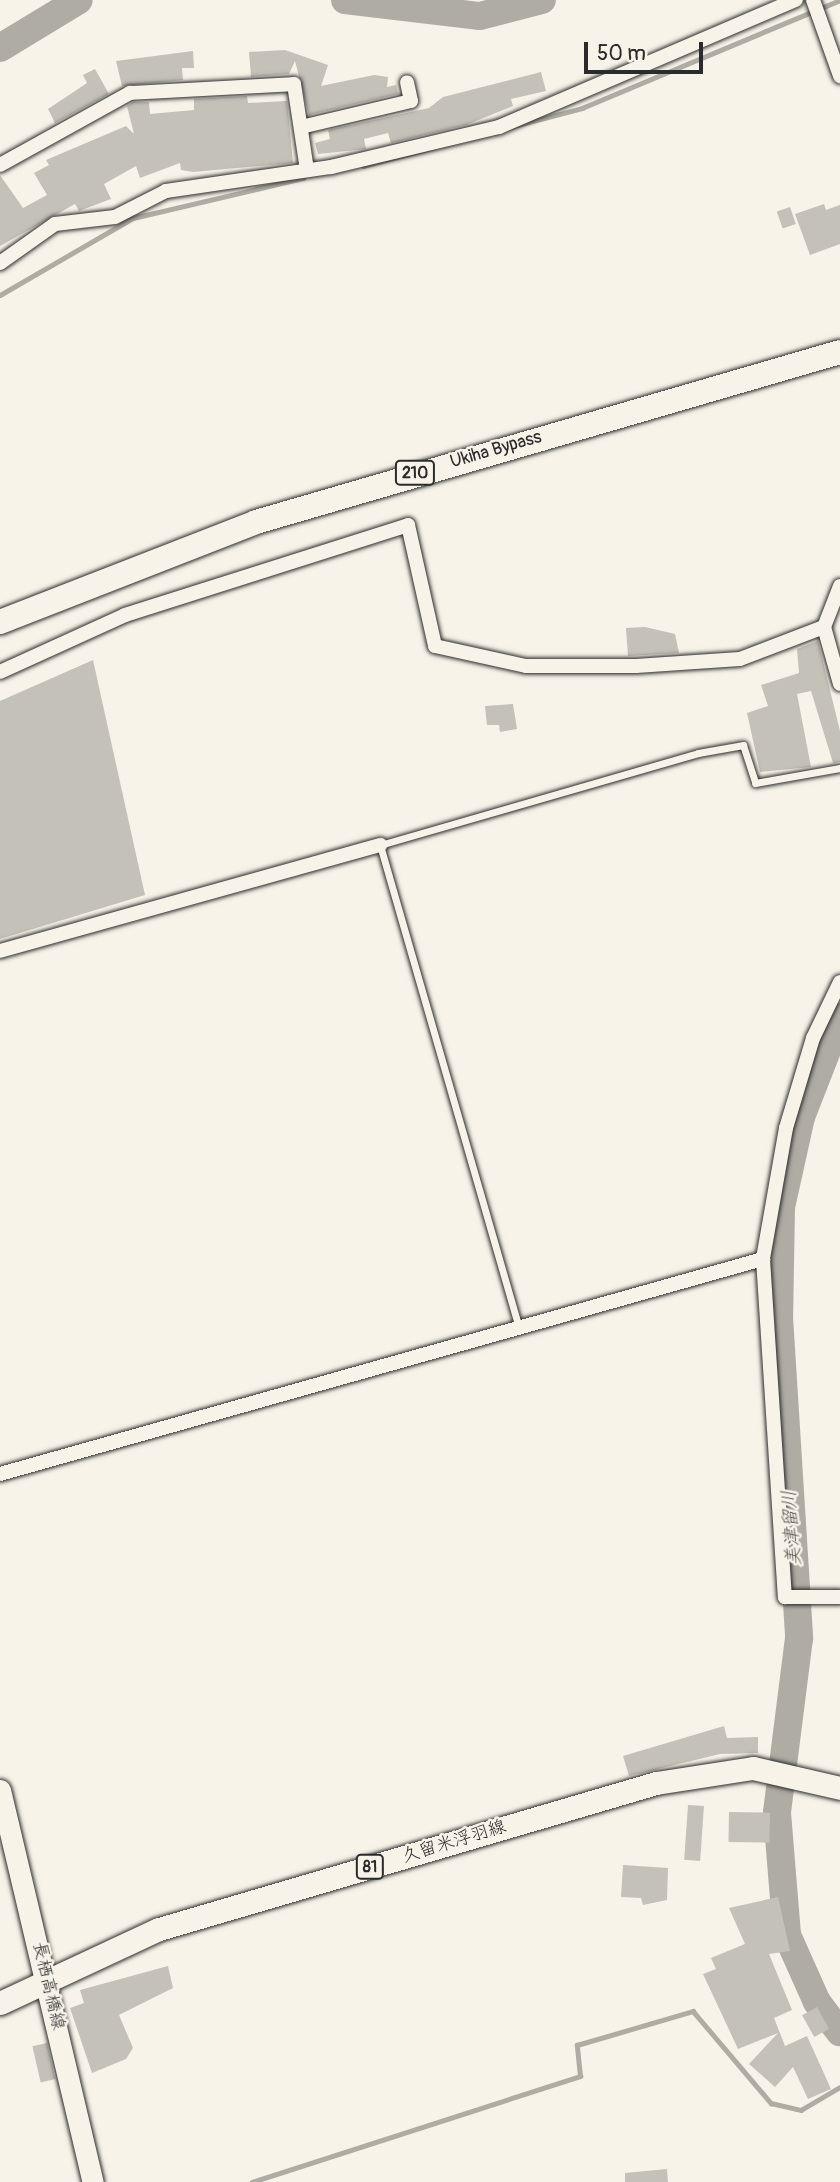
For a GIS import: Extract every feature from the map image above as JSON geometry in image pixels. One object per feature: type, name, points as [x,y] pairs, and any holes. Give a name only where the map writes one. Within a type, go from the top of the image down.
[{"type":"highway","name":"Ukiha Bypass","points":[[0,622],[256,522],[840,352]]},
{"type":"main road","name":"久留米浮羽線","points":[[0,2003],[159,1929],[656,1783],[753,1768],[834,1786]]},
{"type":"main road","name":"長栖高橋線","points":[[0,1790],[93,2182]]},
{"type":"street","points":[[0,264],[55,224],[115,217],[166,191],[307,170],[499,127],[796,0]]},
{"type":"street","points":[[815,8],[840,76]]},
{"type":"street","points":[[301,127],[411,101],[407,82]]},
{"type":"street","points":[[0,165],[130,93],[294,84],[307,170]]},
{"type":"street","points":[[0,672],[125,615],[408,525],[435,646],[526,666],[636,666],[740,659],[824,627]]},
{"type":"street","points":[[840,586],[824,627],[840,684]]},
{"type":"street","points":[[0,951],[380,845]]},
{"type":"street","points":[[840,982],[813,1038],[786,1128],[763,1259],[785,1597],[840,1597]]},
{"type":"street","points":[[0,1474],[520,1332],[763,1259]]},
{"type":"lane","points":[[520,1332],[380,845],[709,751],[743,745],[755,783],[840,768]]},
{"type":"building","points":[[285,50],[328,65],[321,86],[374,75],[388,77],[387,87],[396,85],[398,94],[309,115],[295,61],[289,74],[251,77],[249,52]]},
{"type":"building","points":[[193,51],[194,68],[182,68],[183,80],[122,86],[116,61]]},
{"type":"building","points":[[95,69],[109,94],[55,123],[48,109],[87,83],[83,75]]},
{"type":"building","points":[[541,72],[546,91],[511,99],[513,106],[466,125],[391,143],[388,133],[364,139],[366,149],[318,154],[315,143],[330,139],[328,130],[429,108],[443,97]]},
{"type":"building","points":[[247,96],[248,103],[287,101],[293,163],[193,172],[181,170],[180,163],[140,178],[136,166],[104,184],[111,199],[79,211],[75,204],[0,246],[0,175],[23,208],[47,195],[34,173],[49,165],[46,160],[126,126],[134,134],[127,106],[133,102],[149,102],[150,114],[194,110],[194,99]]},
{"type":"building","points":[[824,204],[826,210],[840,205],[840,244],[810,255],[795,214]]},
{"type":"building","points":[[790,207],[796,224],[783,229],[777,212]]},
{"type":"building","points":[[645,627],[675,634],[679,653],[628,656],[626,628]]},
{"type":"building","points":[[818,641],[840,731],[840,762],[833,763],[811,691],[797,694],[811,767],[760,772],[747,713],[768,706],[761,685],[799,673],[797,649]]},
{"type":"building","points":[[93,660],[145,895],[0,939],[0,701]]},
{"type":"building","points":[[513,704],[517,729],[500,732],[499,725],[487,725],[485,706]]},
{"type":"building","points":[[724,1726],[727,1738],[758,1737],[758,1753],[720,1754],[629,1776],[623,1756]]},
{"type":"building","points":[[688,1805],[704,1806],[700,1861],[684,1860]]},
{"type":"building","points":[[729,1812],[770,1813],[769,1843],[728,1842]]},
{"type":"building","points":[[623,1865],[668,1868],[667,1900],[643,1905],[641,1898],[621,1897]]},
{"type":"building","points":[[778,1897],[790,1951],[769,1954],[792,2010],[774,2018],[785,2046],[807,2036],[831,2089],[808,2099],[793,2067],[775,2087],[749,2064],[778,2033],[738,2049],[703,1974],[716,1969],[711,1958],[745,1944],[729,1908]]},
{"type":"building","points":[[168,1966],[173,1988],[119,2015],[133,2048],[126,2059],[92,2073],[70,2008],[84,2003],[80,1990]]},
{"type":"building","points":[[817,2007],[829,2029],[814,2037],[802,2015]]},
{"type":"building","points":[[47,2043],[55,2079],[41,2082],[32,2046]]},
{"type":"building","points":[[667,2169],[668,2182],[625,2182],[625,2173]]},
{"type":"waterway","points":[[0,48],[79,0]]},
{"type":"waterway","points":[[345,0],[480,16],[542,0]]},
{"type":"waterway","points":[[363,166],[582,108],[840,0]]},
{"type":"waterway","points":[[0,295],[133,218],[303,178]]},
{"type":"waterway","name":"美津留川","points":[[840,1017],[801,1117],[781,1207],[779,1317],[799,1638],[777,1813],[787,1935],[817,2002],[840,2032]]},
{"type":"waterway","points":[[252,2182],[580,2076],[577,2045],[693,2011],[771,2103],[801,2110],[840,2087]]}]
